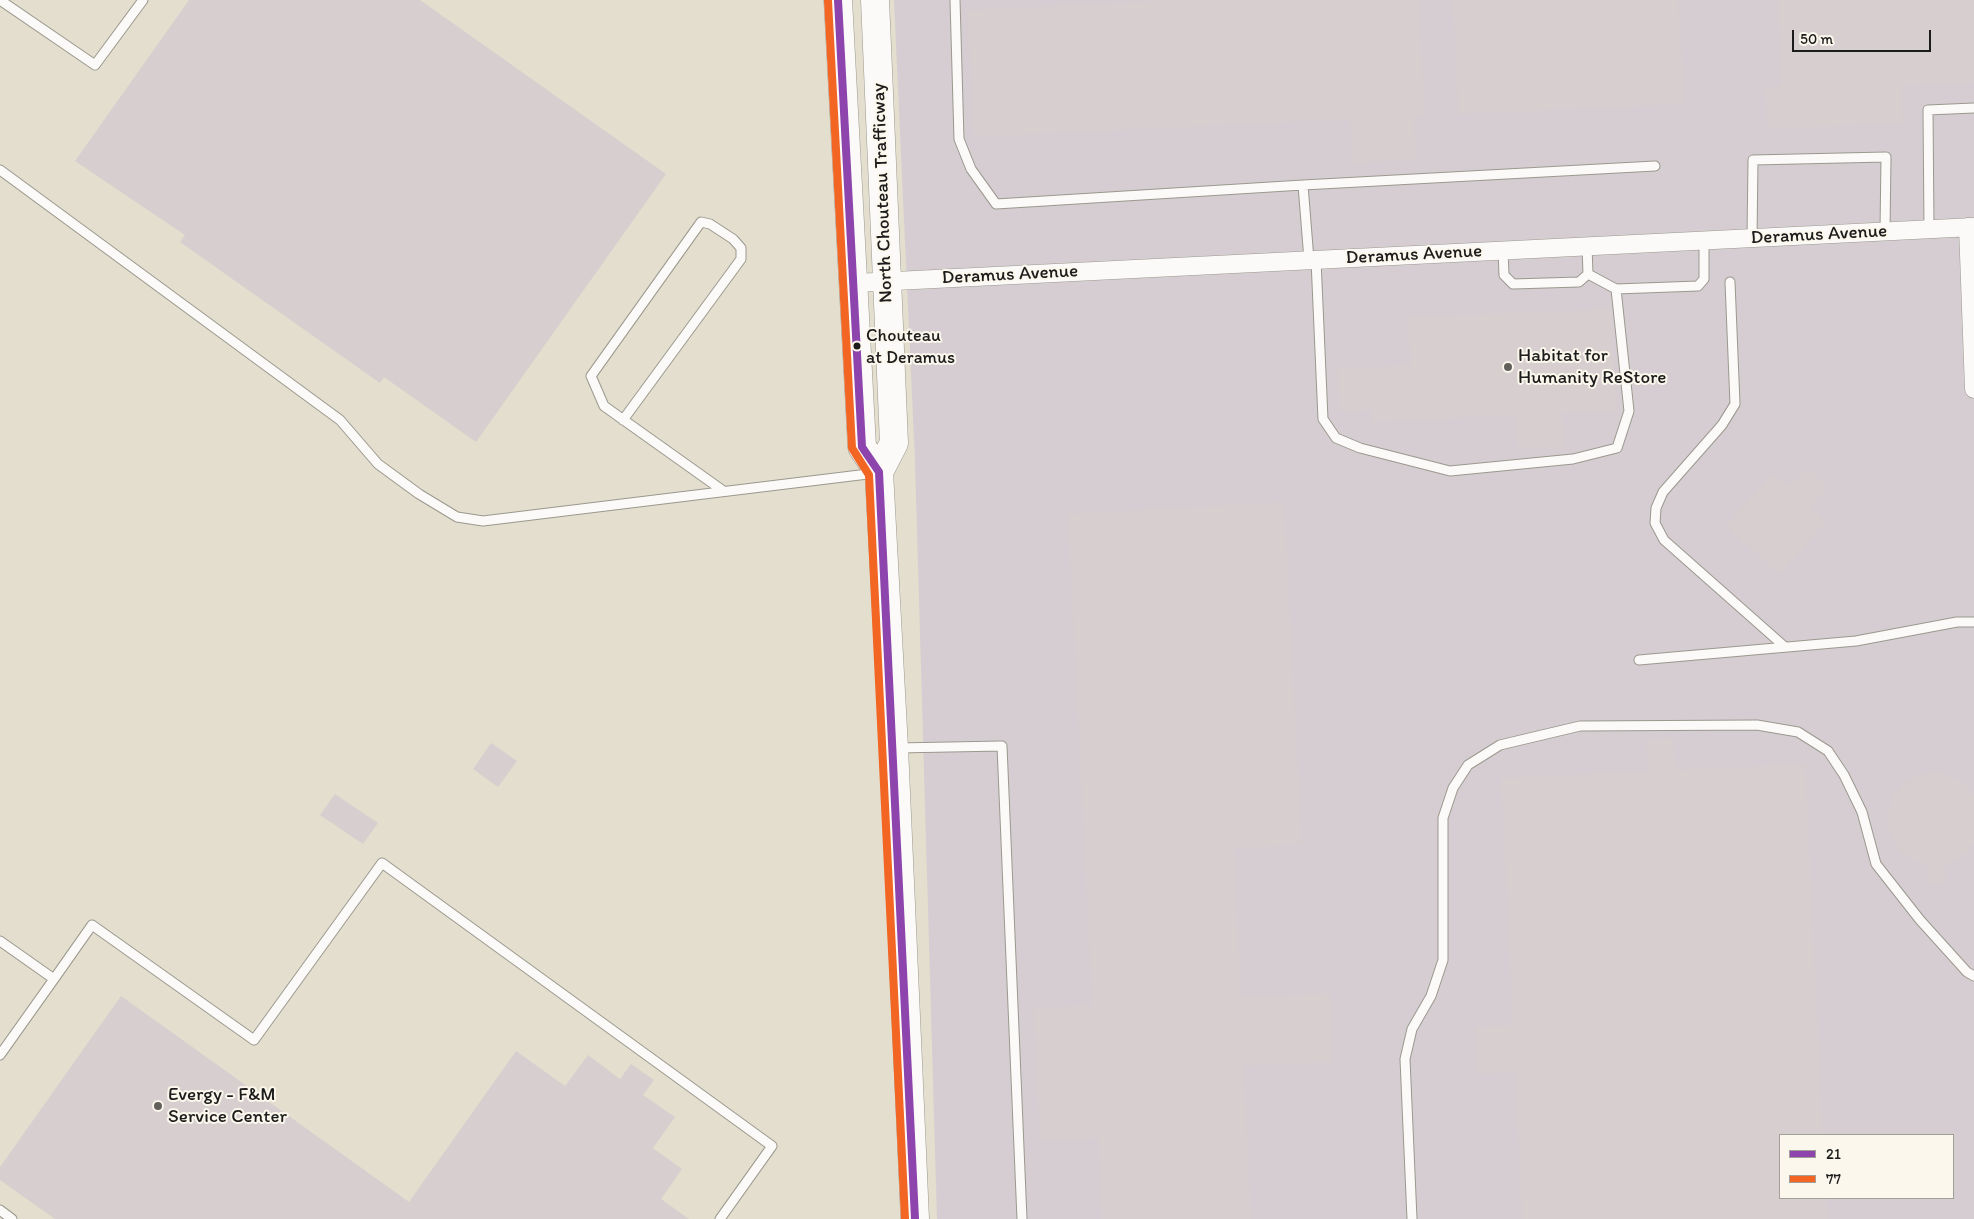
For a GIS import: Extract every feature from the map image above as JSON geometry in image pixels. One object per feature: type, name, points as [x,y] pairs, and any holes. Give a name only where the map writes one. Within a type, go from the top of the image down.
[{"type":"main road","name":"North Chouteau Trafficway","points":[[838,0],[862,447],[879,472],[894,443],[875,0]]},
{"type":"main road","points":[[879,472],[894,748],[915,1219]]},
{"type":"street","name":"Deramus Avenue","points":[[854,283],[1971,227]]},
{"type":"street","points":[[1971,227],[1974,389]]},
{"type":"lane","points":[[0,0],[95,65],[143,0]]},
{"type":"lane","points":[[956,0],[959,139],[970,169],[996,204],[1655,166]]},
{"type":"lane","points":[[1929,229],[1928,110],[1974,108]]},
{"type":"lane","points":[[1752,238],[1753,160],[1886,156],[1885,231]]},
{"type":"lane","points":[[0,170],[340,420],[378,464],[418,494],[457,516],[483,521],[879,472]]},
{"type":"lane","points":[[1304,185],[1312,260],[1323,419],[1336,438],[1360,448],[1450,471],[1573,459],[1617,448],[1629,410],[1616,289]]},
{"type":"lane","points":[[623,420],[741,259],[741,248],[733,239],[710,224],[702,222],[591,376],[604,406],[623,420],[722,490]]},
{"type":"lane","points":[[1588,274],[1616,289],[1698,286],[1704,279],[1704,240]]},
{"type":"lane","points":[[1587,246],[1588,274]]},
{"type":"lane","points":[[1503,250],[1504,275],[1513,284],[1579,282],[1588,274]]},
{"type":"lane","points":[[1730,282],[1735,404],[1731,414],[1663,492],[1656,508],[1655,523],[1664,540],[1785,646]]},
{"type":"lane","points":[[1640,660],[1856,641],[1957,622],[1974,622]]},
{"type":"lane","points":[[1412,1219],[1405,1059],[1412,1030],[1431,996],[1443,960],[1443,818],[1453,788],[1468,765],[1500,745],[1580,726],[1757,725],[1798,732],[1828,751],[1844,775],[1862,812],[1876,864],[1920,920],[1967,972],[1974,976]]},
{"type":"lane","points":[[894,748],[1002,746],[1022,1219]]},
{"type":"lane","points":[[0,1056],[92,925],[254,1040],[382,863],[772,1146],[720,1219]]},
{"type":"lane","points":[[0,941],[54,979]]},
{"type":"lane","points":[[0,1210],[12,1219]]},
{"type":"shaded area","points":[[894,0],[1974,0],[1974,1219],[937,1219],[915,461]]},
{"type":"building","points":[[189,0],[420,0],[666,174],[476,442],[384,377],[380,383],[180,242],[185,235],[75,161]]},
{"type":"building","points":[[1176,0],[1419,0],[1425,116],[1414,117],[1416,160],[1352,163],[1350,119],[974,137],[967,10]]},
{"type":"building","points":[[1453,0],[1678,0],[1685,104],[1458,114]]},
{"type":"building","points":[[1777,0],[1974,0],[1974,82],[1902,86],[1903,123],[1767,129],[1765,87],[1782,86]]},
{"type":"building","points":[[1612,309],[1616,411],[1562,413],[1564,447],[1518,449],[1517,415],[1372,422],[1372,410],[1339,411],[1337,369],[1411,365],[1407,317]]},
{"type":"building","points":[[1807,468],[1828,488],[1811,507],[1827,522],[1779,574],[1725,526],[1773,473],[1789,487]]},
{"type":"building","points":[[1284,502],[1302,845],[1234,848],[1241,997],[1330,993],[1333,1062],[1244,1066],[1251,1219],[1102,1219],[1098,1138],[1040,1141],[1033,1008],[1092,1005],[1068,514]]},
{"type":"building","points":[[1673,738],[1675,770],[1805,764],[1823,1134],[1779,1134],[1779,1199],[1826,1199],[1827,1219],[1522,1219],[1515,1073],[1478,1074],[1475,1027],[1513,1025],[1501,778],[1648,771],[1646,739]]},
{"type":"building","points":[[491,743],[517,761],[498,787],[473,769]]},
{"type":"building","points":[[1928,773],[1943,773],[1956,778],[1968,787],[1974,796],[1974,843],[1966,853],[1954,861],[1945,864],[1946,883],[1928,883],[1927,865],[1912,860],[1900,851],[1892,839],[1888,825],[1888,810],[1893,796],[1902,785],[1914,777]]},
{"type":"building","points":[[335,794],[378,823],[363,844],[320,815]]},
{"type":"building","name":"Evergy - F&M Service Center","points":[[121,996],[409,1202],[516,1051],[565,1086],[588,1055],[620,1079],[631,1064],[654,1080],[643,1095],[675,1117],[653,1148],[682,1169],[661,1199],[689,1219],[55,1219],[0,1180],[0,1167]]},
{"type":"transit line","name":"21","points":[[838,0],[862,447],[879,472],[915,1219]]},
{"type":"transit line","name":"77","points":[[828,1],[852,448],[869,475],[905,1219]]},
{"type":"place","name":"Chouteau at Deramus","points":[[857,346]]},
{"type":"place","name":"Habitat for Humanity ReStore","points":[[1508,367]]},
{"type":"place","name":"Evergy - F&M Service Center","points":[[158,1106]]}]
